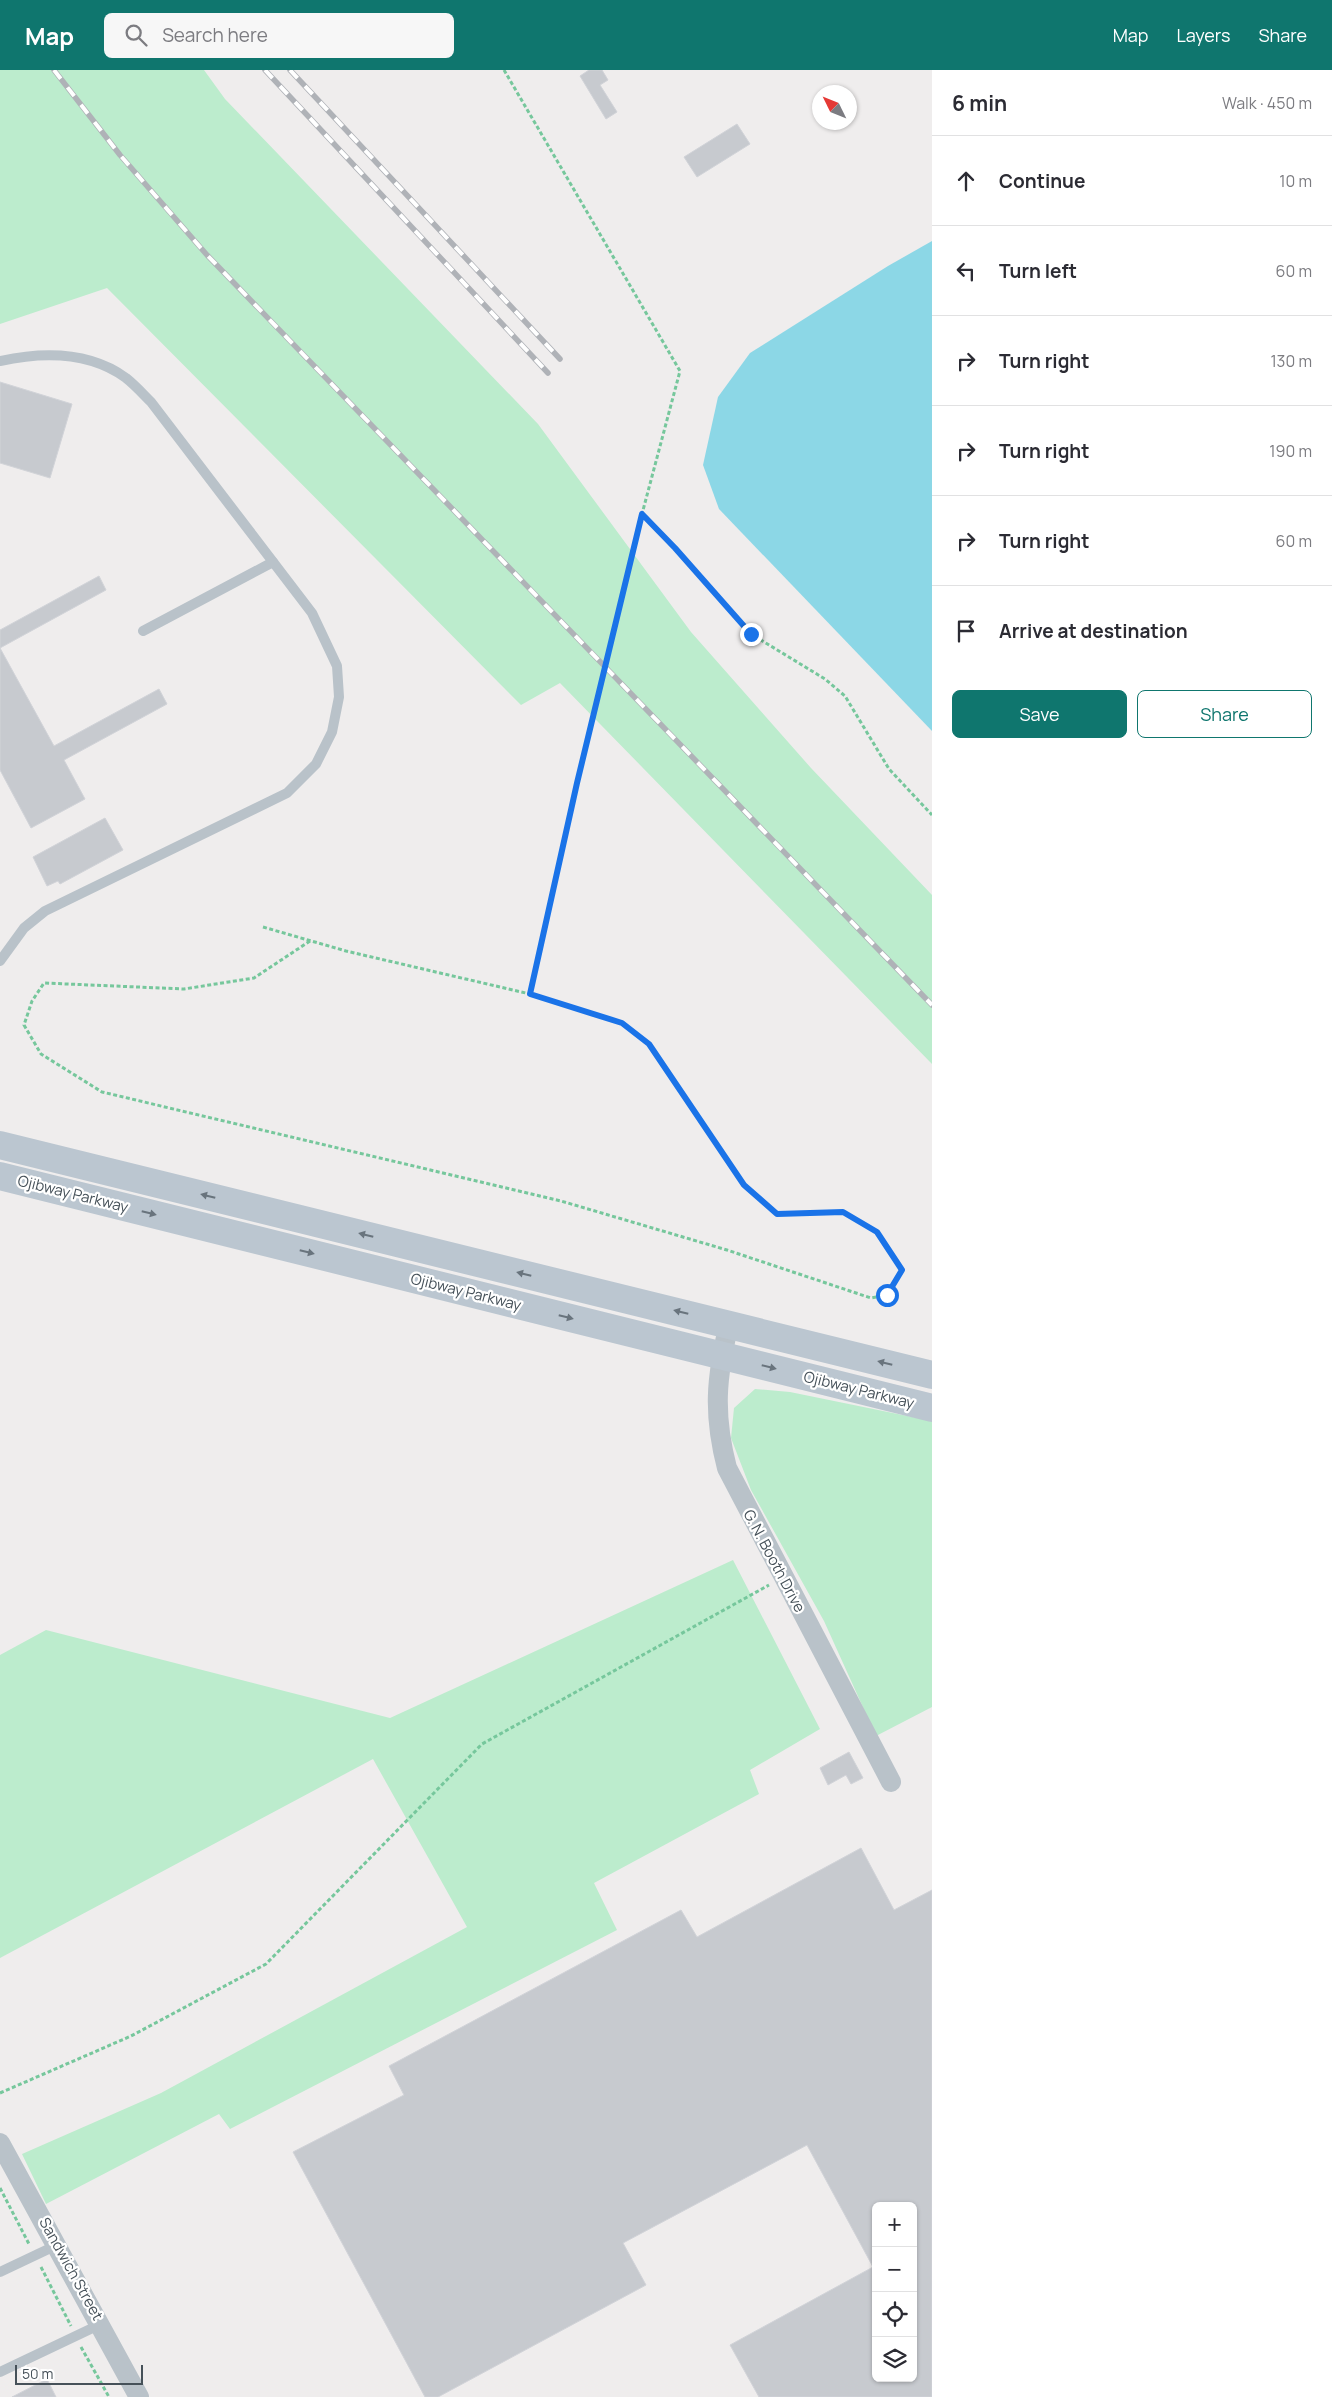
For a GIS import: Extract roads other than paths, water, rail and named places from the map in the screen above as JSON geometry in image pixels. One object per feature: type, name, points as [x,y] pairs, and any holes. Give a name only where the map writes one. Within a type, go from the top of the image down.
[{"type":"main road","name":"Ojibway Parkway","points":[[0,1145],[932,1375]]},
{"type":"main road","name":"Ojibway Parkway","points":[[0,1176],[932,1408]]},
{"type":"street","name":"G. N. Booth Drive","points":[[729,1324],[721,1355],[716,1395],[718,1420],[727,1468],[891,1782]]},
{"type":"street","name":"Sandwich Street","points":[[0,2143],[101,2324],[139,2397]]},
{"type":"lane","points":[[0,361],[29,355],[64,355],[95,362],[125,378],[151,402],[312,613],[337,666],[339,696],[332,732],[316,764],[287,793],[44,911],[24,928],[0,961]]},
{"type":"lane","points":[[143,632],[273,562]]},
{"type":"lane","points":[[0,2272],[56,2245]]},
{"type":"lane","points":[[0,2372],[101,2324]]},
{"type":"water","points":[[932,241],[932,731],[719,509],[703,465],[718,397],[750,353],[888,266]]},
{"type":"railway","points":[[54,70],[120,155],[207,255],[932,1005]]},
{"type":"railway","points":[[265,70],[548,373]]},
{"type":"railway","points":[[290,70],[560,359]]}]
